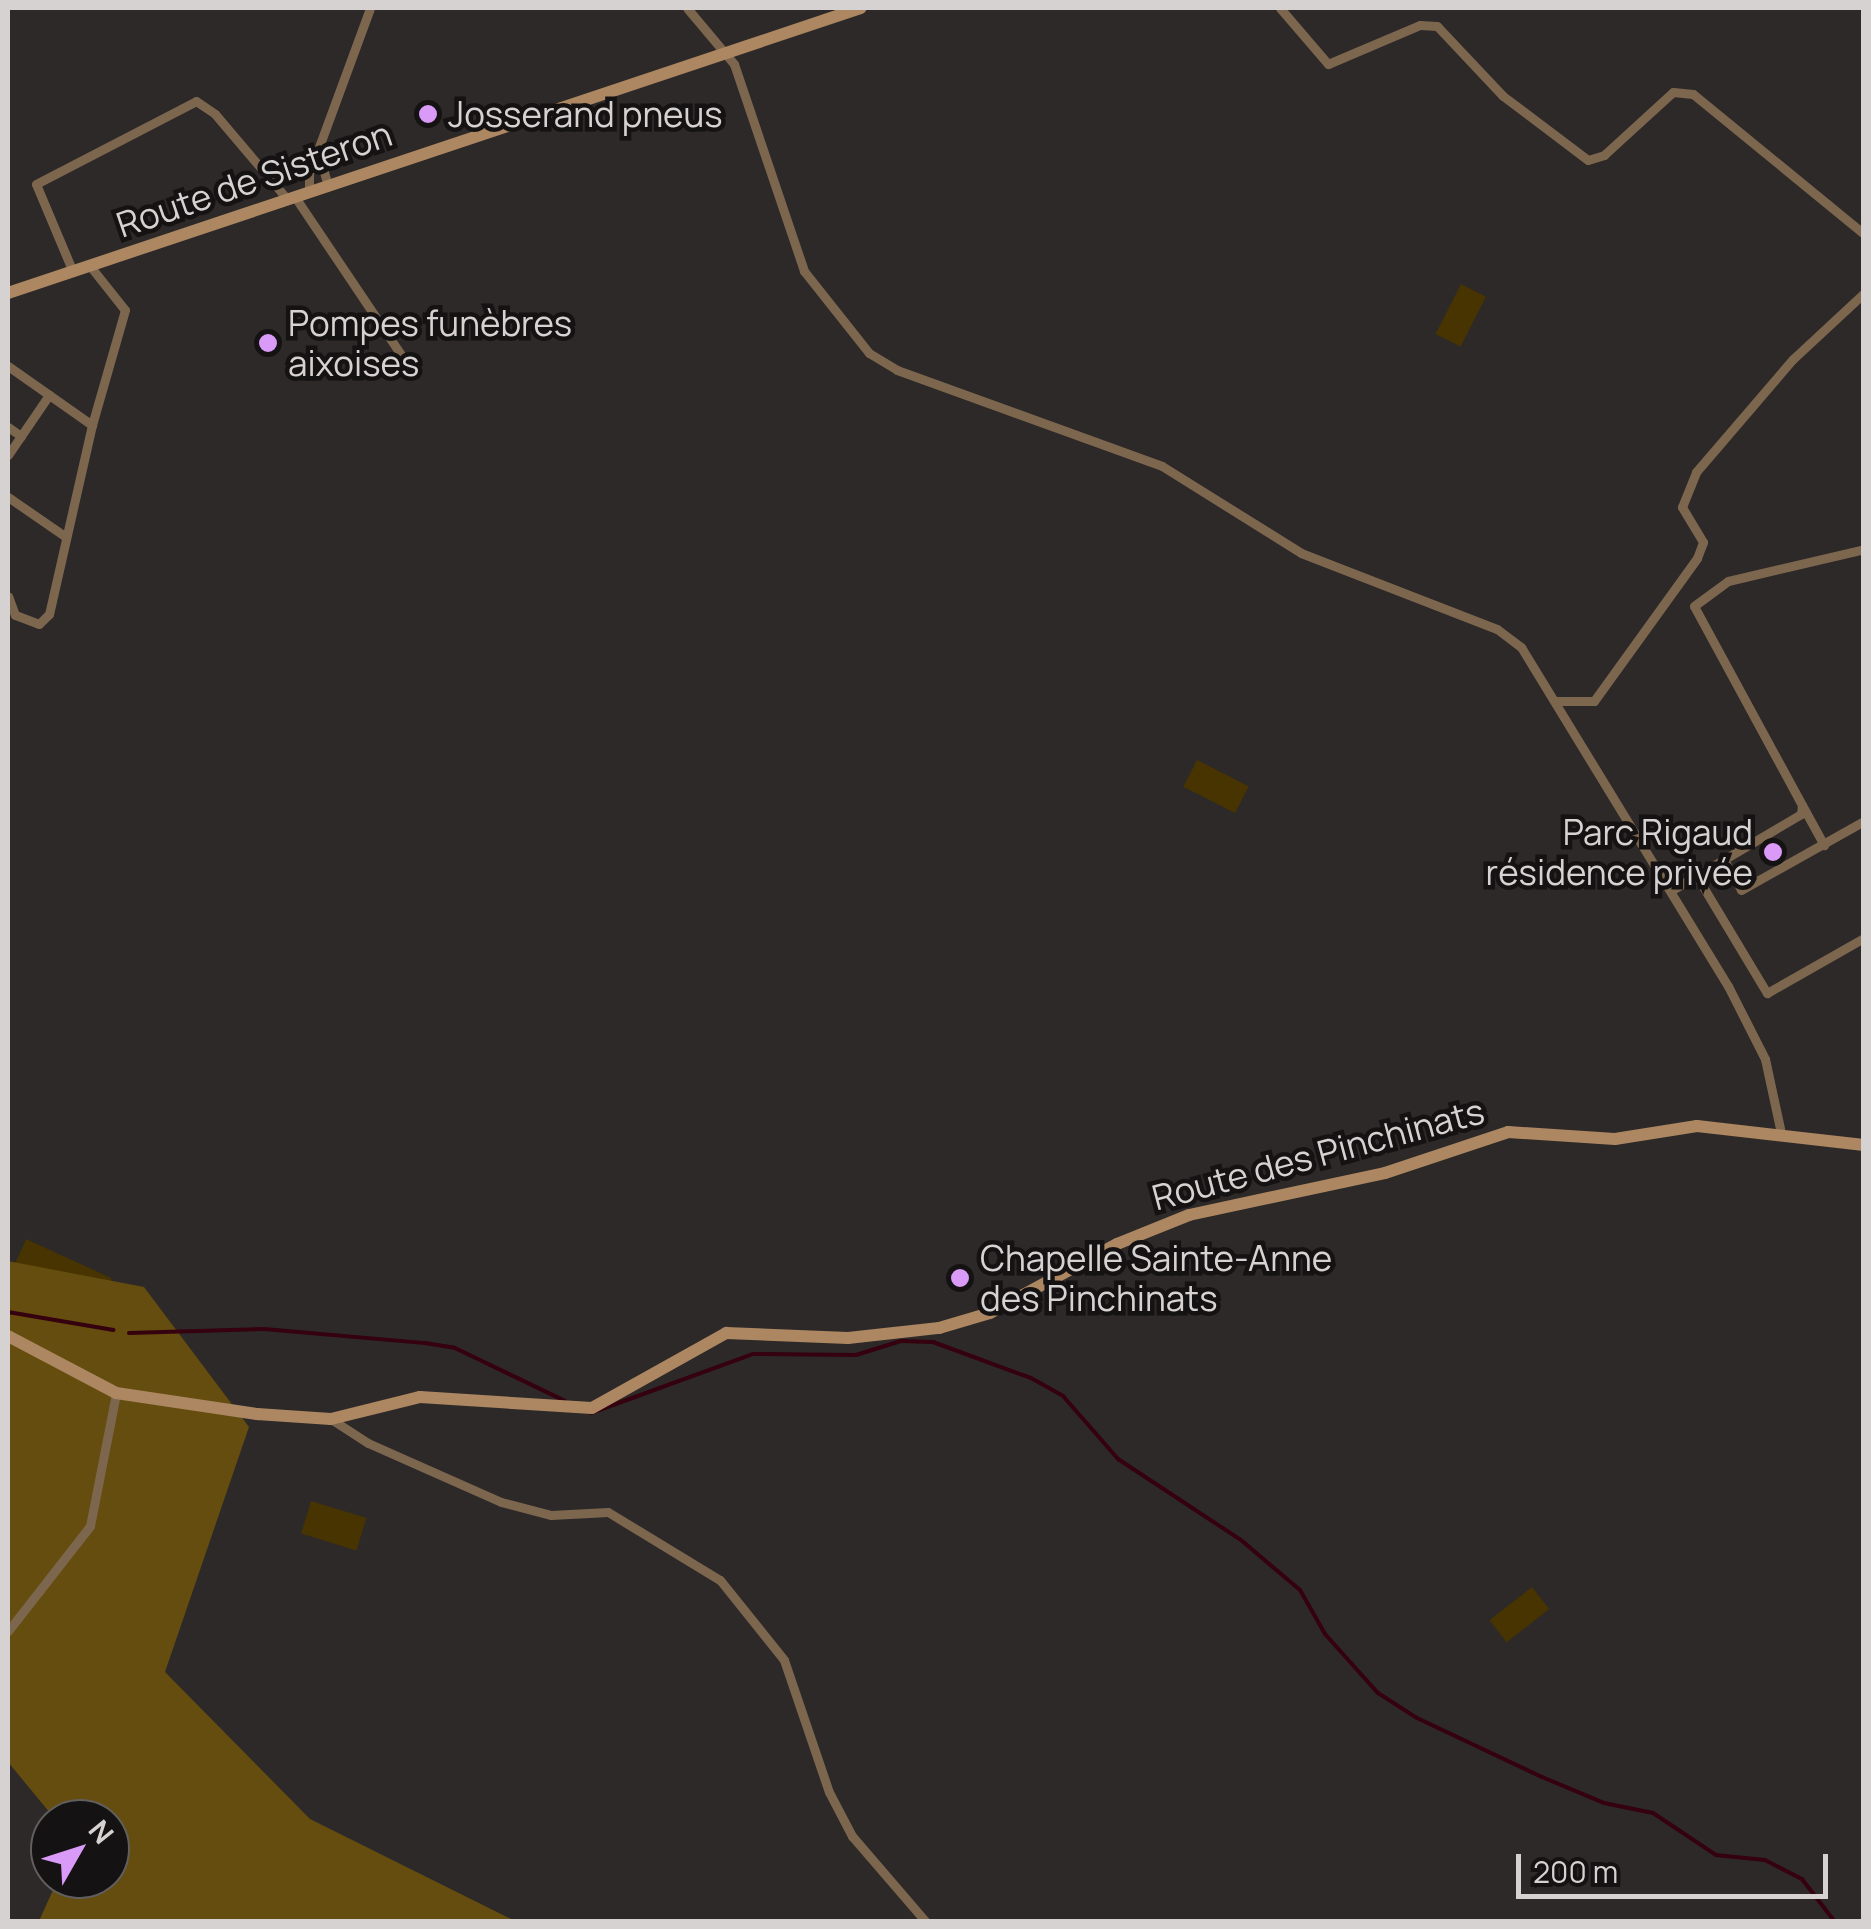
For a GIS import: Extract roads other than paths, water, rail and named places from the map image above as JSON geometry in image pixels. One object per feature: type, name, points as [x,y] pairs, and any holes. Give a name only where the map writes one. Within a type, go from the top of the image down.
[{"type":"street","points":[[309,192],[317,148],[370,8]]},
{"type":"street","points":[[687,8],[727,52],[804,271],[869,352],[897,370],[1162,466],[1301,554],[1497,629],[1520,646],[1672,890],[1765,1059],[1781,1133]]},
{"type":"street","name":"Route de Sisteron","points":[[8,294],[861,8]]},
{"type":"street","points":[[1280,8],[1328,64],[1420,24],[1437,26],[1503,96],[1588,160],[1614,147],[1674,92],[1693,94],[1864,234]]},
{"type":"street","points":[[72,272],[36,184],[196,100],[291,198],[403,358]]},
{"type":"street","points":[[317,148],[328,186]]},
{"type":"street","points":[[8,596],[11,616],[39,624],[49,614],[92,425],[125,310],[90,266]]},
{"type":"street","points":[[1557,701],[1594,702],[1697,558],[1704,542],[1682,507],[1696,472],[1792,359],[1864,294]]},
{"type":"street","points":[[8,366],[92,425]]},
{"type":"street","points":[[8,456],[49,395]]},
{"type":"street","points":[[8,427],[21,436]]},
{"type":"street","points":[[8,497],[66,537]]},
{"type":"street","points":[[1824,845],[1694,606],[1728,581],[1864,549]]},
{"type":"street","points":[[1672,890],[1801,814],[1802,806]]},
{"type":"street","points":[[1724,860],[1740,890],[1864,822]]},
{"type":"street","points":[[1696,874],[1767,994],[1864,938]]},
{"type":"street","name":"Route des Pinchinats","points":[[8,1336],[116,1393],[331,1419],[420,1397],[586,1408],[726,1334],[848,1338],[939,1328],[990,1313],[1117,1244],[1189,1215],[1385,1173],[1508,1132],[1615,1139],[1697,1126],[1864,1145]]},
{"type":"street","points":[[8,1630],[90,1526],[116,1393]]},
{"type":"street","points":[[331,1419],[368,1443],[501,1502],[551,1515],[608,1512],[720,1580],[784,1660],[829,1792],[852,1836],[926,1922]]},
{"type":"waterway","points":[[8,1312],[113,1330]]},
{"type":"waterway","points":[[129,1333],[264,1329],[425,1343],[455,1348],[565,1401]]},
{"type":"waterway","points":[[591,1413],[753,1354],[856,1355],[901,1341],[933,1342],[1031,1378],[1063,1396],[1118,1459],[1241,1540],[1300,1590],[1325,1634],[1378,1693],[1417,1718],[1542,1777],[1604,1803],[1653,1813],[1716,1855],[1765,1860],[1802,1879],[1835,1922]]},
{"type":"place","name":"Josserand pneus","points":[[428,114]]},
{"type":"place","name":"Pompes funèbres aixoises","points":[[268,343]]},
{"type":"place","name":"Parc Rigaud résidence privée","points":[[1773,852]]},
{"type":"place","name":"Chapelle Sainte-Anne des Pinchinats","points":[[960,1278]]}]
